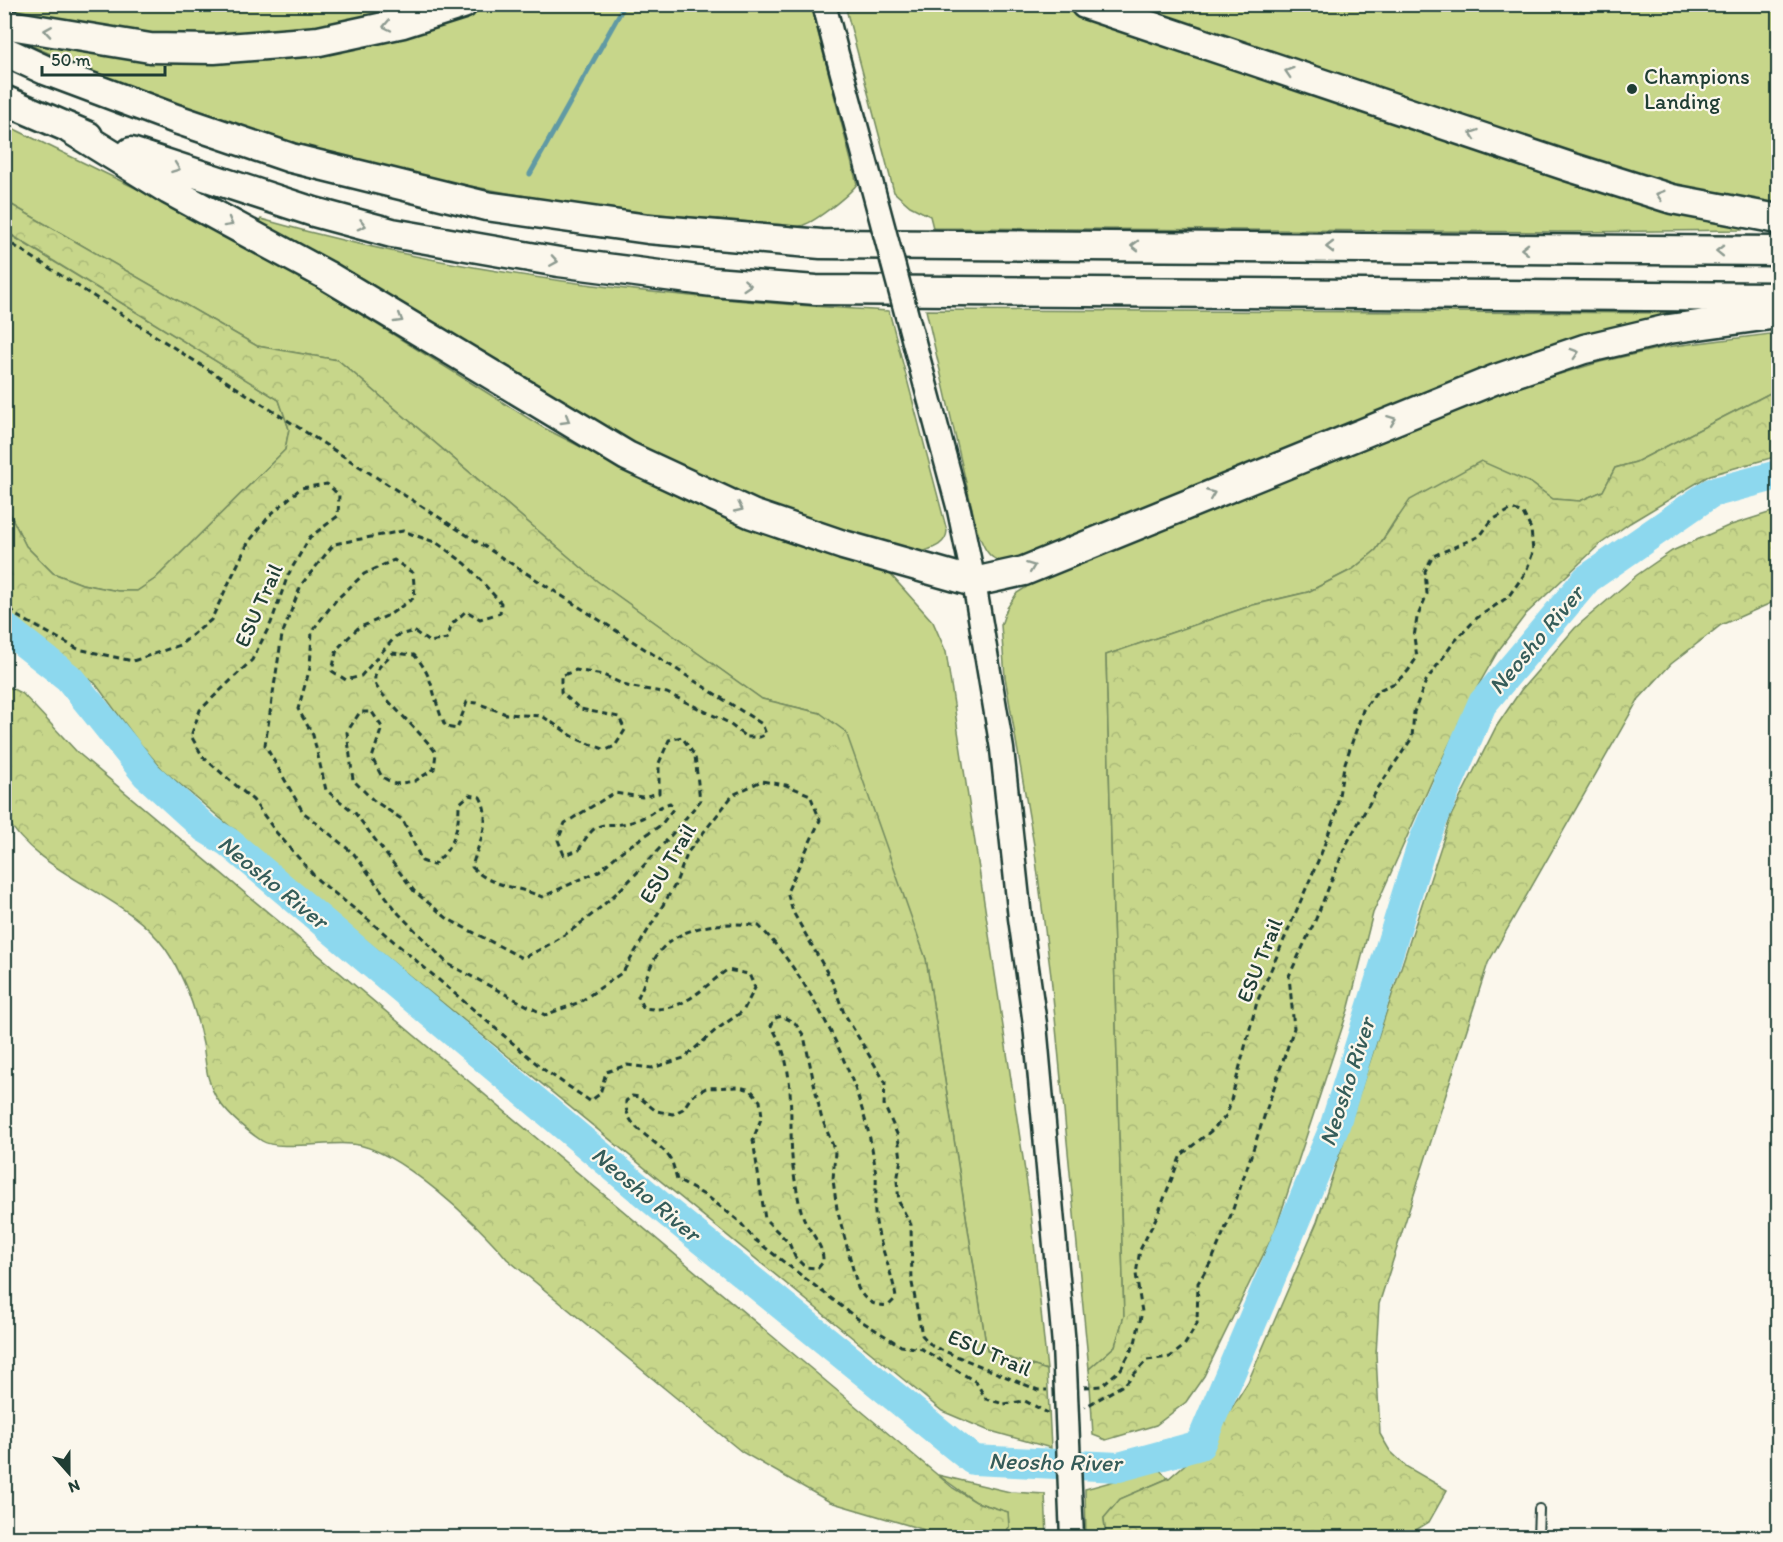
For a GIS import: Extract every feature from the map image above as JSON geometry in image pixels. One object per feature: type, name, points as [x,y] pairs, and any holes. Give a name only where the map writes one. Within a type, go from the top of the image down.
[{"type":"highway","points":[[4,24],[150,48],[214,48],[319,41],[403,23],[463,4]]},
{"type":"highway","points":[[1085,4],[1672,199],[1779,219]]},
{"type":"highway","points":[[4,51],[45,70],[176,119],[291,158],[486,206],[648,230],[821,244],[1779,251]]},
{"type":"highway","points":[[4,100],[70,129],[185,172],[392,233],[559,262],[713,282],[816,290],[1779,297]]},
{"type":"highway","points":[[70,129],[169,190],[326,275],[627,456],[752,514],[843,544],[974,582],[1024,571],[1371,428],[1496,379],[1584,349],[1669,330],[1779,314]]},
{"type":"main road","points":[[824,4],[958,510],[974,582],[1002,749],[1020,918],[1035,1024],[1064,1345],[1072,1538]]},
{"type":"lane","points":[[1538,1538],[1539,1509]]},
{"type":"path","name":"ESU Trail","points":[[4,239],[762,724],[766,734],[760,737],[746,737],[727,722],[667,693],[627,686],[603,675],[576,670],[561,676],[561,692],[580,709],[619,717],[626,730],[615,746],[606,750],[578,739],[542,716],[506,714],[477,703],[467,702],[457,729],[446,727],[439,713],[432,681],[426,668],[414,655],[393,653],[378,667],[375,683],[378,693],[426,738],[436,753],[434,769],[415,781],[395,784],[382,777],[372,758],[382,727],[372,712],[360,712],[347,732],[353,780],[373,800],[404,820],[422,861],[433,865],[448,853],[459,820],[459,804],[469,795],[480,797],[486,808],[485,827],[472,867],[481,877],[542,897],[599,871],[622,851],[661,825],[674,809],[670,803],[658,806],[644,818],[626,825],[604,823],[586,835],[579,850],[564,855],[558,840],[565,823],[614,793],[642,797],[659,793],[659,763],[669,740],[682,737],[695,756],[700,801],[669,838],[590,914],[551,945],[522,958],[448,920],[414,891],[355,813],[326,790],[313,735],[298,709],[310,668],[312,631],[336,600],[364,574],[394,560],[413,573],[415,597],[389,615],[358,628],[337,649],[332,671],[346,680],[361,676],[396,636],[414,631],[429,642],[447,639],[452,624],[466,611],[480,619],[500,613],[501,603],[466,564],[437,543],[403,531],[334,544],[301,585],[282,635],[265,745],[303,812],[354,854],[399,914],[448,963],[545,1015],[580,1002],[623,972],[675,885],[688,852],[734,795],[761,781],[786,785],[810,795],[820,820],[787,892],[793,912],[827,971],[844,1013],[885,1082],[884,1105],[898,1136],[901,1159],[897,1181],[899,1202],[910,1225],[912,1283],[922,1335],[932,1346],[1038,1390],[1048,1390]]},
{"type":"path","name":"ESU Trail","points":[[4,600],[17,616],[78,649],[133,661],[180,645],[211,620],[248,543],[270,515],[301,488],[327,484],[339,495],[338,516],[310,537],[288,575],[271,623],[252,660],[200,710],[191,736],[203,757],[253,800],[276,832],[318,880],[371,922],[543,1069],[590,1101],[600,1094],[606,1072],[627,1065],[652,1068],[684,1058],[743,1011],[755,988],[748,975],[727,970],[688,1002],[661,1011],[643,1008],[638,997],[659,952],[675,937],[696,930],[732,922],[759,926],[799,973],[849,1072],[869,1140],[876,1177],[875,1214],[896,1298],[889,1305],[880,1306],[864,1300],[858,1288],[837,1209],[833,1180],[835,1151],[821,1116],[804,1036],[795,1023],[782,1016],[775,1018],[771,1026],[781,1042],[788,1069],[793,1172],[803,1219],[824,1251],[823,1262],[818,1268],[805,1267],[795,1257],[789,1243],[765,1220],[753,1140],[762,1116],[760,1101],[751,1090],[739,1087],[706,1088],[692,1096],[683,1108],[673,1114],[656,1111],[639,1097],[632,1096],[626,1101],[625,1108],[631,1121],[669,1157],[677,1180],[732,1215],[754,1239],[858,1318],[901,1346],[922,1349],[976,1382],[987,1399],[1004,1404],[1025,1401],[1053,1416]]},
{"type":"path","name":"ESU Trail","points":[[1079,1412],[1096,1399],[1125,1384],[1147,1360],[1170,1357],[1184,1346],[1197,1324],[1198,1283],[1212,1260],[1232,1215],[1294,1028],[1289,976],[1315,921],[1346,845],[1378,788],[1412,738],[1414,712],[1426,681],[1454,642],[1477,618],[1508,597],[1526,572],[1533,552],[1531,529],[1523,513],[1512,509],[1492,520],[1480,536],[1433,556],[1425,571],[1427,594],[1417,618],[1414,637],[1417,657],[1408,672],[1377,692],[1363,710],[1344,766],[1336,813],[1321,854],[1257,1002],[1227,1115],[1181,1155],[1158,1214],[1140,1250],[1136,1274],[1142,1312],[1134,1342],[1121,1369],[1101,1386],[1080,1388]]},
{"type":"green space","points":[[4,5],[429,5],[277,35],[140,36],[5,11]]},
{"type":"green space","points":[[488,5],[811,5],[857,184],[822,215],[800,226],[605,208],[518,195],[432,178],[262,133],[97,74],[17,39],[57,41],[390,33]]},
{"type":"green space","points":[[845,5],[1072,5],[1742,221],[1742,230],[1574,232],[933,228],[930,216],[910,206],[894,192]]},
{"type":"green space","name":"Champions Landing","points":[[1131,5],[1778,5],[1778,207],[1703,197]]},
{"type":"green space","points":[[4,124],[197,218],[278,263],[544,428],[688,502],[772,537],[890,574],[933,622],[946,652],[1030,1204],[1047,1370],[987,1351],[926,959],[820,713],[762,699],[597,581],[338,360],[257,346],[5,201]]},
{"type":"green space","points":[[5,201],[257,346],[338,360],[597,581],[762,699],[820,713],[846,732],[926,959],[987,1351],[1047,1370],[1051,1448],[987,1430],[942,1411],[329,910],[163,770],[137,740],[95,683],[70,667],[5,613],[5,504],[26,546],[53,573],[82,584],[118,591],[137,591],[155,579],[285,450],[289,429],[279,400],[5,231]]},
{"type":"green space","points":[[261,219],[415,256],[572,282],[730,300],[889,311],[947,531],[946,536],[936,547],[916,554],[701,483],[256,227]]},
{"type":"green space","points":[[4,231],[279,400],[289,429],[285,450],[155,579],[137,591],[118,591],[82,584],[53,573],[26,546],[5,504]]},
{"type":"green space","points":[[926,310],[1678,313],[1681,321],[1025,563],[1006,562],[993,558],[985,548],[977,530]]},
{"type":"green space","points":[[1778,333],[1778,389],[1636,462],[1615,468],[1603,491],[1580,501],[1553,499],[1531,483],[1397,517],[1376,550],[1353,569],[1308,592],[1253,605],[1106,655],[1124,1316],[1115,1346],[1089,1369],[1051,976],[1034,845],[1005,677],[1001,625],[1007,608],[1017,593],[1047,574],[1507,390],[1600,362],[1666,347]]},
{"type":"green space","points":[[1778,389],[1778,456],[1710,475],[1630,523],[1599,545],[1526,614],[1498,651],[1474,693],[1435,774],[1373,913],[1349,1007],[1275,1231],[1204,1376],[1186,1402],[1156,1425],[1106,1440],[1093,1435],[1089,1369],[1115,1346],[1124,1316],[1106,655],[1253,605],[1308,592],[1353,569],[1376,550],[1410,500],[1481,461],[1531,483],[1553,499],[1580,501],[1603,491],[1615,468],[1636,462]]},
{"type":"green space","points":[[1778,510],[1778,600],[1721,625],[1671,664],[1638,700],[1488,963],[1379,1304],[1376,1354],[1380,1434],[1390,1451],[1407,1467],[1447,1490],[1429,1522],[1403,1538],[1106,1537],[1104,1518],[1120,1499],[1169,1478],[1197,1454],[1226,1417],[1248,1382],[1317,1222],[1451,816],[1496,727],[1521,690],[1575,628],[1637,575],[1672,551],[1728,526]]},
{"type":"green space","points":[[5,685],[23,694],[77,752],[953,1488],[976,1502],[1008,1512],[1009,1527],[1001,1537],[940,1537],[928,1531],[830,1502],[742,1452],[507,1259],[457,1208],[414,1173],[371,1149],[352,1144],[292,1146],[269,1144],[243,1126],[225,1109],[213,1091],[208,1078],[203,1044],[193,1006],[184,982],[165,948],[128,912],[39,855],[20,837],[5,816]]},
{"type":"green space","points":[[1158,1469],[1169,1478],[1120,1499],[1104,1518],[1106,1537],[1086,1537],[1085,1489]]},
{"type":"green space","points":[[938,1475],[1010,1492],[1045,1494],[1047,1537],[1001,1537],[1009,1527],[1008,1512],[976,1502]]},
{"type":"waterway","points":[[530,174],[625,4]]},
{"type":"waterway","name":"Neosho River","points":[[4,627],[69,678],[147,775],[205,828],[228,842],[660,1206],[973,1460],[1119,1467],[1200,1445],[1334,1128],[1422,845],[1482,704],[1587,579],[1711,493],[1778,475]]},
{"type":"place","name":"Champions Landing","points":[[1632,89]]}]
